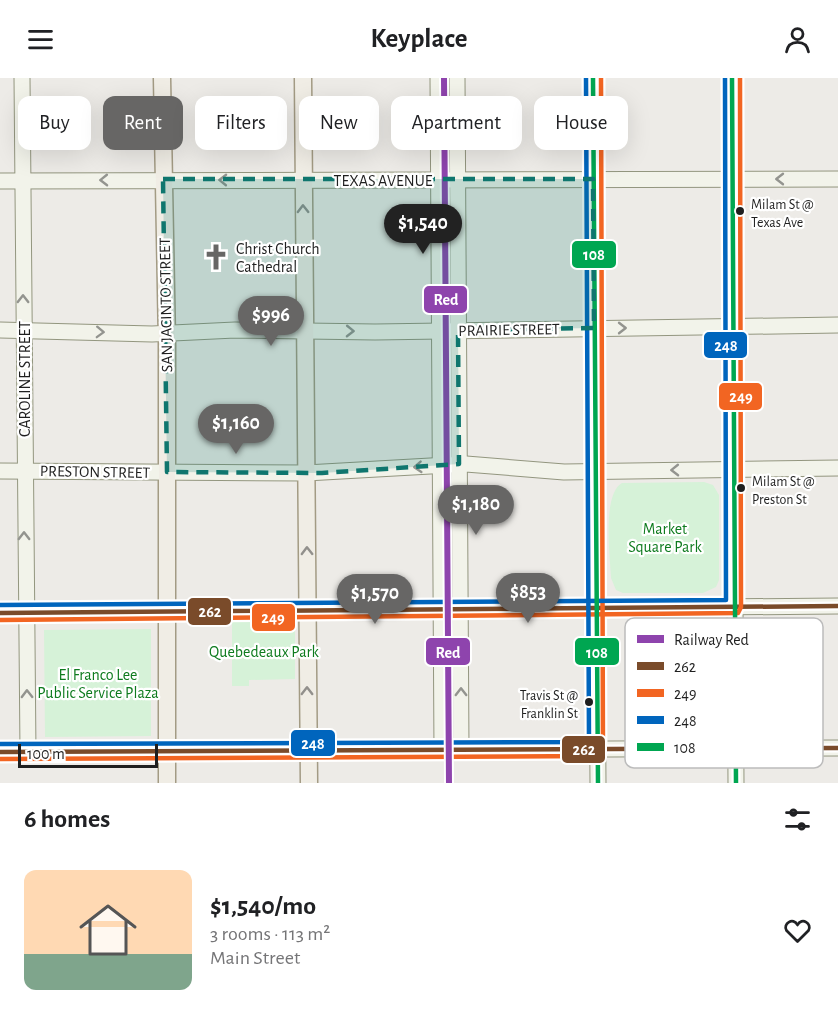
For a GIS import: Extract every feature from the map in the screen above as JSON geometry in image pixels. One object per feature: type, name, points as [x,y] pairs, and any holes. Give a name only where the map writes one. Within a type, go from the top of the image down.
[{"type":"main road","name":"CAROLINE STREET","points":[[22,78],[28,752]]},
{"type":"main road","name":"SAN JACINTO STREET","points":[[162,78],[167,472],[167,783]]},
{"type":"main road","points":[[303,78],[302,181],[309,783]]},
{"type":"main road","points":[[438,78],[442,751]]},
{"type":"main road","points":[[457,78],[461,750]]},
{"type":"main road","points":[[592,78],[598,783]]},
{"type":"main road","points":[[732,78],[734,618]]},
{"type":"main road","name":"TEXAS AVENUE","points":[[0,181],[838,179]]},
{"type":"main road","name":"PRAIRIE STREET","points":[[0,330],[166,333],[838,325]]},
{"type":"main road","name":"PRESTON STREET","points":[[0,471],[306,473],[459,464],[595,472],[838,468]]},
{"type":"main road","points":[[0,613],[838,606]]},
{"type":"main road","points":[[0,752],[625,749]]},
{"type":"highlighted area","points":[[163,179],[593,179],[594,328],[458,330],[459,464],[322,473],[167,472]]},
{"type":"green space","name":"Market Square Park","points":[[704,482],[713,485],[719,495],[719,580],[716,587],[703,593],[623,593],[616,590],[611,578],[609,512],[616,489],[622,483]]},
{"type":"green space","name":"Quebedeaux Park","points":[[291,621],[295,624],[295,679],[249,680],[249,686],[232,686],[232,622]]},
{"type":"green space","name":"El Franco Lee Public Service Plaza","points":[[151,629],[151,736],[45,737],[44,630]]},
{"type":"tram line","points":[[443,78],[445,88]]},
{"type":"rail line","name":"Red","points":[[444,78],[449,783]]},
{"type":"transit line","name":"248","points":[[0,744],[589,742],[586,78]]},
{"type":"transit line","name":"108","points":[[593,78],[598,783]]},
{"type":"transit line","name":"249","points":[[0,759],[597,756],[603,754],[601,78]]},
{"type":"transit line","name":"248","points":[[0,605],[726,600],[725,78]]},
{"type":"transit line","name":"108","points":[[732,78],[735,618]]},
{"type":"transit line","name":"249","points":[[0,620],[738,613],[741,607],[740,78]]},
{"type":"transit line","name":"262","points":[[0,613],[838,606]]},
{"type":"transit line","name":"262","points":[[823,748],[838,748]]},
{"type":"transit line","name":"262","points":[[0,752],[625,749]]},
{"type":"transit line","name":"108","points":[[736,768],[736,783]]},
{"type":"place","name":"Milam St @ Texas Ave","points":[[740,211]]},
{"type":"place","name":"Christ Church Cathedral","points":[[216,257]]},
{"type":"place","name":"Milam St @ Preston St","points":[[741,488]]},
{"type":"place","name":"Travis St @ Franklin St","points":[[589,702]]}]
